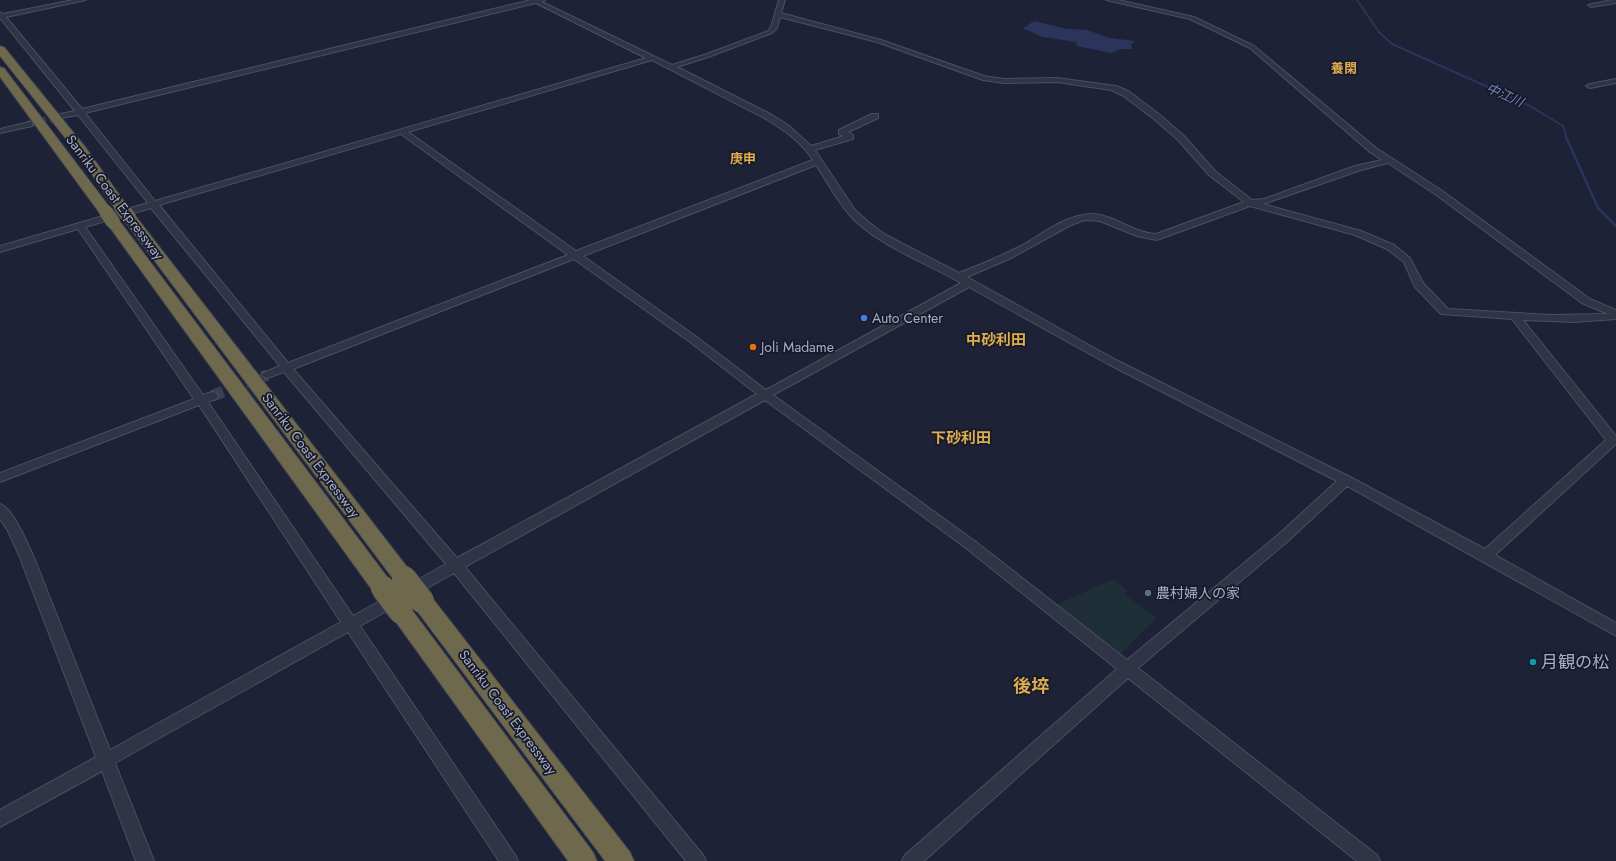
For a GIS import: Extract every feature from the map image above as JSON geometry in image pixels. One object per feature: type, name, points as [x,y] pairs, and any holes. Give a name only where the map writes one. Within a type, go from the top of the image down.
[{"type":"highway","name":"Sanriku Coast Expressway","points":[[0,49],[82,150],[117,214],[401,612],[584,861]]},
{"type":"highway","name":"Sanriku Coast Expressway","points":[[0,70],[117,214],[404,578],[622,861]]},
{"type":"street","points":[[84,0],[1,16],[47,70],[153,204],[286,367],[489,605],[697,861]]},
{"type":"street","points":[[63,116],[538,0],[769,117],[785,127],[810,149],[848,207],[864,223],[881,236],[1112,362],[1346,480],[1486,556],[1616,630]]},
{"type":"street","points":[[671,67],[762,36],[774,28],[782,0]]},
{"type":"street","points":[[1109,0],[1192,18],[1252,47],[1364,143],[1388,161],[1438,192],[1586,301],[1616,313]]},
{"type":"street","points":[[1590,5],[1616,1]]},
{"type":"street","points":[[778,14],[879,41],[983,78],[1000,81],[1057,80],[1100,85],[1125,93],[1157,117],[1181,138],[1212,173],[1250,203],[1358,233],[1382,243],[1396,251],[1409,262],[1413,276],[1419,286],[1445,312],[1589,319],[1616,316]]},
{"type":"street","points":[[0,249],[652,58]]},
{"type":"street","points":[[1590,86],[1616,81]]},
{"type":"street","points":[[810,149],[850,137],[842,132],[875,116]]},
{"type":"street","points":[[0,131],[29,124]]},
{"type":"street","points":[[403,132],[694,340],[764,394],[971,545],[1371,861]]},
{"type":"street","points":[[0,819],[764,394],[964,280],[1025,248],[1057,228],[1084,217],[1101,218],[1143,236],[1156,237],[1250,203],[1265,201],[1358,168],[1388,161]]},
{"type":"street","points":[[267,375],[818,162]]},
{"type":"street","points":[[80,226],[206,398],[351,623],[509,861]]},
{"type":"street","points":[[1486,556],[1613,440],[1514,315]]},
{"type":"street","points":[[0,478],[206,398]]},
{"type":"street","points":[[911,861],[1128,668],[1283,538],[1346,480]]},
{"type":"street","points":[[0,509],[14,530],[26,555],[145,861]]},
{"type":"shaded area","points":[[1114,579],[1127,591],[1124,594],[1157,618],[1120,654],[1055,605]]},
{"type":"water","points":[[1034,21],[1067,29],[1087,30],[1110,38],[1135,41],[1131,45],[1133,49],[1122,49],[1111,53],[1077,46],[1076,42],[1041,36],[1022,29]]},
{"type":"waterway","name":"中江川","points":[[1357,0],[1379,32],[1392,44],[1530,106],[1563,126],[1567,138]]},
{"type":"waterway","name":"中江川","points":[[1566,137],[1598,208],[1616,226]]},
{"type":"tunnel","points":[[29,124],[63,116]]},
{"type":"tunnel","points":[[212,396],[267,375]]},
{"type":"place","name":"Auto Center","points":[[864,318]]},
{"type":"place","name":"Joli Madame","points":[[753,347]]},
{"type":"place","name":"農村婦人の家","points":[[1148,593]]},
{"type":"place","name":"月観の松","points":[[1533,662]]},
{"type":"district","name":"養閑","points":[[1344,68]]},
{"type":"district","name":"庚申","points":[[743,158]]},
{"type":"district","name":"中砂利田","points":[[996,340]]},
{"type":"district","name":"下砂利田","points":[[961,438]]},
{"type":"district","name":"後埣","points":[[1031,686]]}]
